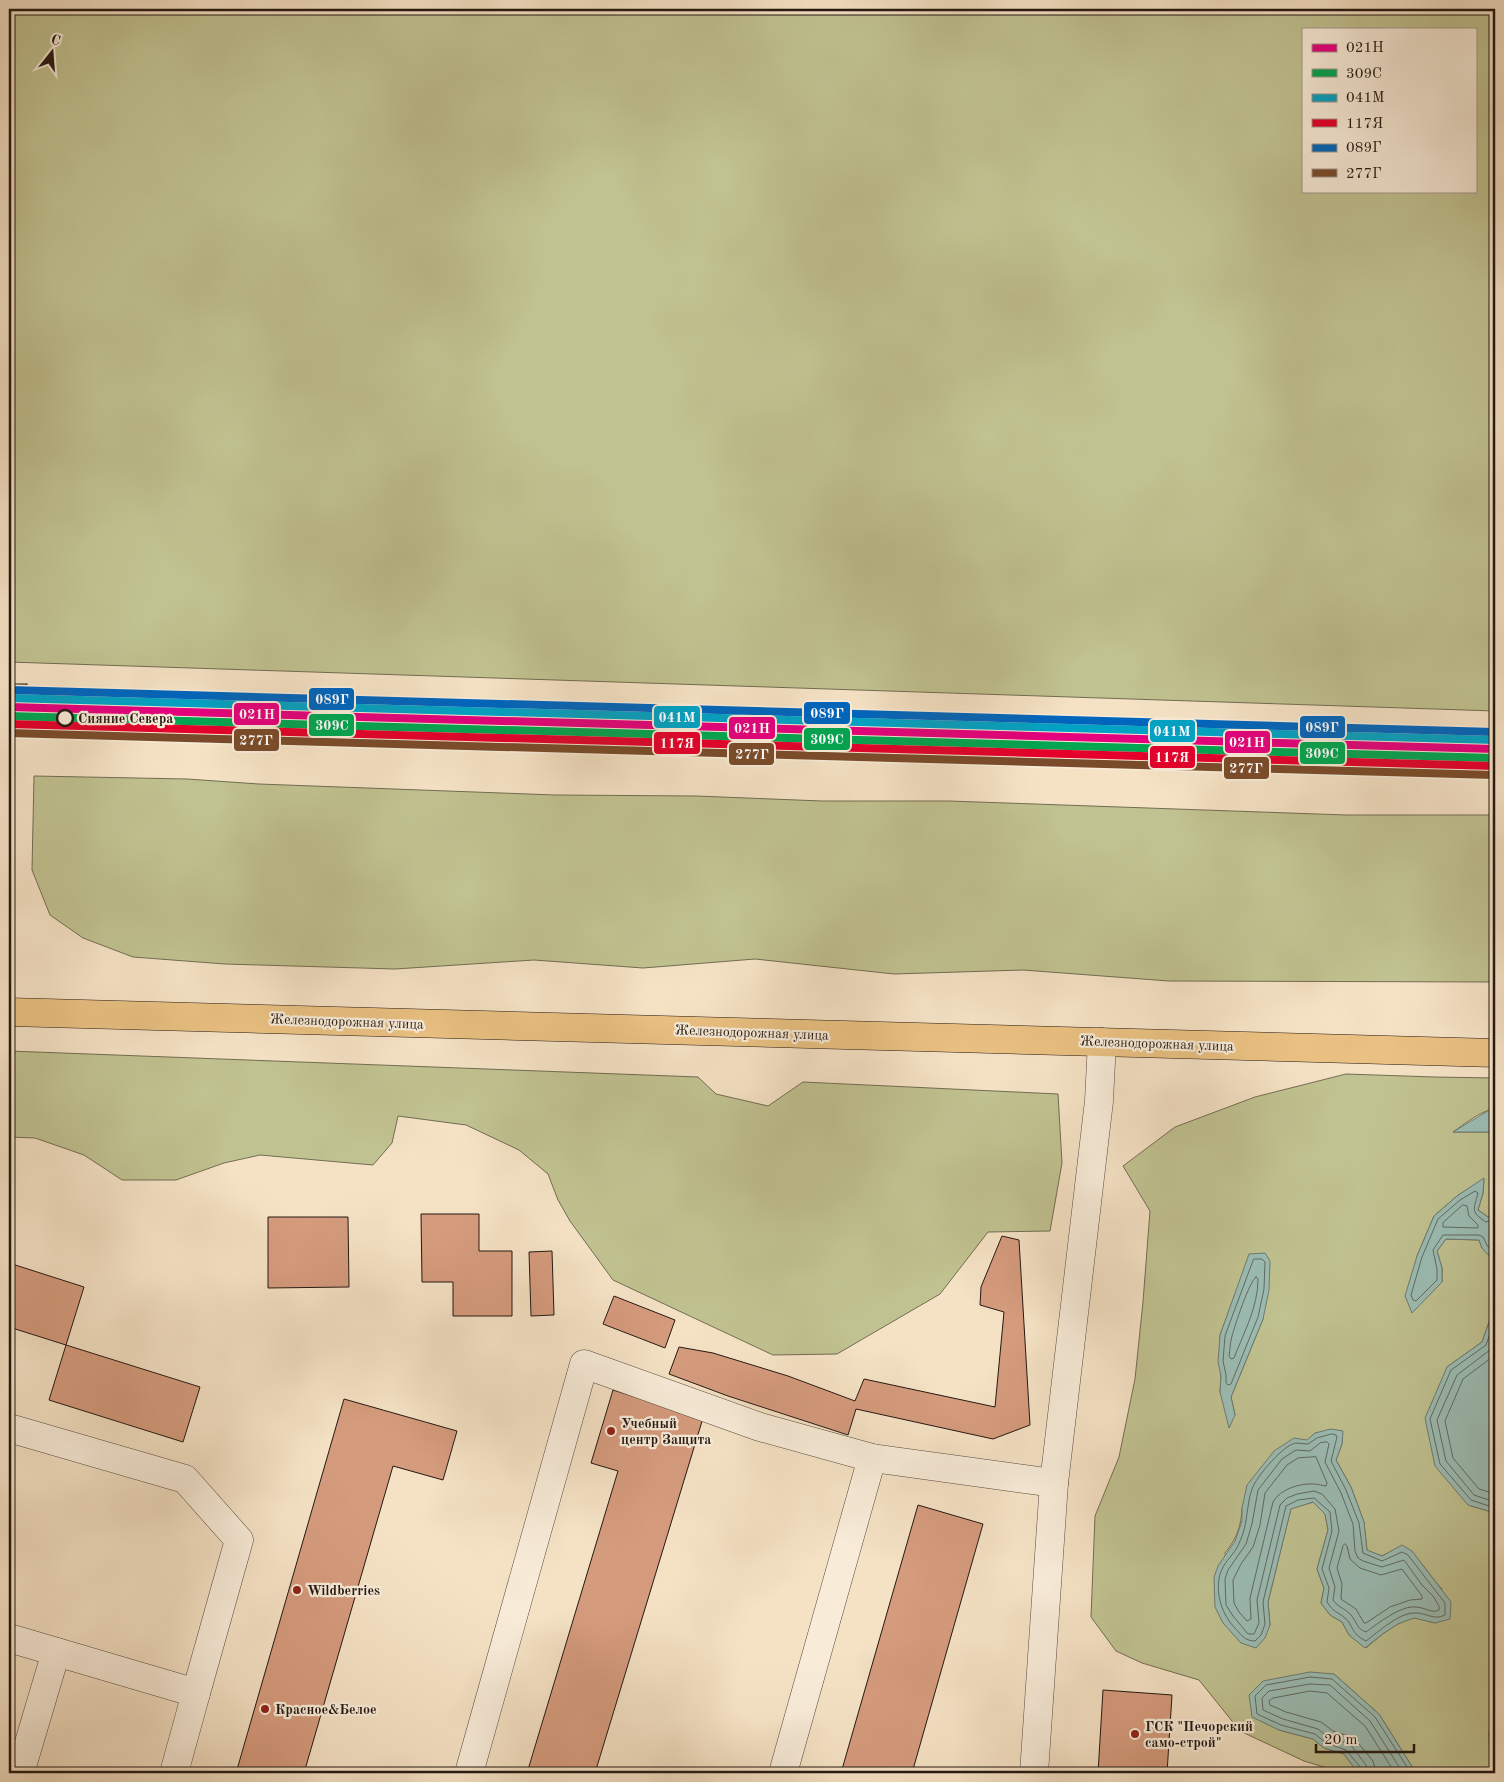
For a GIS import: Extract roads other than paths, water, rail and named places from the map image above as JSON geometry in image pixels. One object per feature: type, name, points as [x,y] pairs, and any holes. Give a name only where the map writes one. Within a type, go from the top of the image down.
[{"type":"main road","name":"Железнодорожная улица","points":[[9,1012],[1495,1053]]},
{"type":"street","points":[[1034,1773],[1054,1483],[1099,1101],[1102,1042]]},
{"type":"street","points":[[468,1773],[584,1364],[760,1427],[872,1458],[1054,1483]]},
{"type":"street","points":[[9,1428],[185,1479],[239,1540],[174,1773]]},
{"type":"street","points":[[783,1773],[872,1458]]},
{"type":"street","points":[[9,1638],[196,1693]]},
{"type":"street","points":[[20,1773],[56,1652]]},
{"type":"water","points":[[1491,1109],[1495,1109],[1495,1132],[1453,1132]]},
{"type":"water","points":[[1484,1178],[1483,1193],[1478,1210],[1488,1217],[1495,1212],[1495,1247],[1490,1257],[1482,1248],[1479,1240],[1446,1239],[1437,1251],[1442,1268],[1442,1282],[1412,1313],[1405,1296],[1417,1256],[1434,1216],[1457,1196]]},
{"type":"water","points":[[1265,1253],[1270,1261],[1269,1290],[1263,1319],[1231,1397],[1235,1415],[1229,1428],[1220,1392],[1221,1376],[1218,1362],[1220,1335],[1249,1254]]},
{"type":"water","points":[[1495,1305],[1495,1513],[1468,1505],[1435,1466],[1425,1418],[1447,1367],[1482,1342]]},
{"type":"water","points":[[1331,1429],[1343,1431],[1342,1444],[1336,1460],[1351,1487],[1364,1522],[1367,1550],[1382,1556],[1402,1545],[1412,1551],[1451,1602],[1450,1619],[1435,1623],[1414,1618],[1398,1624],[1365,1648],[1349,1635],[1342,1622],[1330,1615],[1321,1603],[1324,1588],[1317,1569],[1328,1530],[1325,1514],[1313,1502],[1291,1509],[1268,1602],[1270,1625],[1265,1638],[1256,1648],[1241,1643],[1223,1623],[1215,1607],[1214,1577],[1218,1566],[1235,1541],[1242,1521],[1242,1508],[1247,1485],[1274,1451],[1294,1438],[1307,1440],[1315,1433]]},
{"type":"water","points":[[1310,1672],[1334,1674],[1379,1714],[1416,1773],[1358,1773],[1344,1754],[1324,1748],[1313,1739],[1279,1730],[1252,1717],[1249,1695],[1263,1681]]},
{"type":"place","name":"Сияние Севера","points":[[65,718]]},
{"type":"place","name":"Учебный центр Защита","points":[[611,1431]]},
{"type":"place","name":"Wildberries","points":[[297,1590]]},
{"type":"place","name":"Красное&Белое","points":[[265,1709]]},
{"type":"place","name":"ГСК \"Печорский само-строй\"","points":[[1135,1734]]}]
